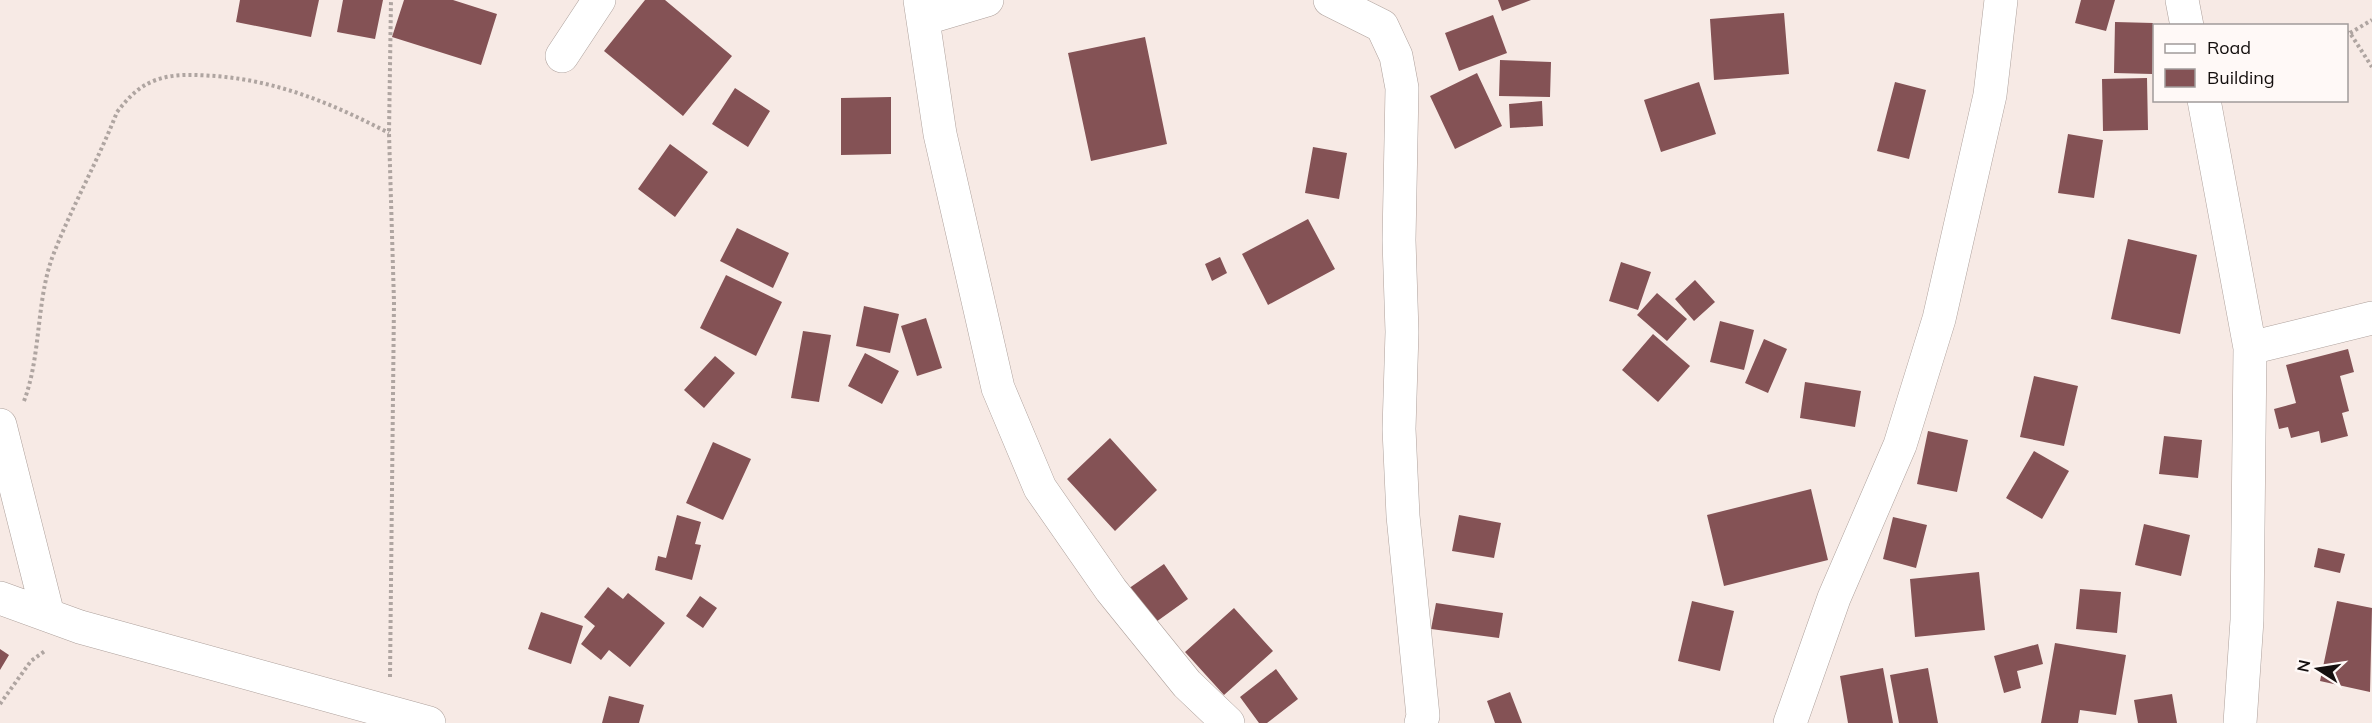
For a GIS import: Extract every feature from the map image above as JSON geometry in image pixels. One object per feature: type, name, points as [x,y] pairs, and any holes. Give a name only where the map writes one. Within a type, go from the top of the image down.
[{"type":"street","points":[[562,56],[599,0]]},
{"type":"street","points":[[987,0],[921,10],[940,134],[998,388],[1040,489],[1111,590],[1187,684],[1228,723]]},
{"type":"street","points":[[1330,0],[1382,26],[1396,56],[1402,88],[1399,240],[1402,332],[1399,429],[1403,516],[1416,622],[1422,723]]},
{"type":"street","points":[[1790,723],[1834,597],[1900,445],[1939,319],[1990,95],[2001,0]]},
{"type":"street","points":[[2182,0],[2187,24]]},
{"type":"street","points":[[2204,102],[2250,348],[2247,620],[2240,723]]},
{"type":"street","points":[[2250,348],[2372,318]]},
{"type":"street","points":[[1,428],[48,615]]},
{"type":"street","points":[[0,598],[80,627],[335,711],[390,711],[429,723]]},
{"type":"path","points":[[390,711],[394,302],[389,134],[391,0]]},
{"type":"path","points":[[2372,20],[2348,32],[2372,67]]},
{"type":"path","points":[[1,428],[17,415],[28,392],[41,301],[52,259],[117,112],[134,92],[156,80],[189,74],[247,78],[323,100],[389,134]]},
{"type":"path","points":[[0,704],[31,661],[80,627]]},
{"type":"building","points":[[240,0],[319,0],[311,37],[236,22]]},
{"type":"building","points":[[343,0],[383,0],[375,39],[337,32]]},
{"type":"building","points":[[404,0],[453,0],[497,14],[481,65],[392,37]]},
{"type":"building","points":[[645,0],[665,0],[732,56],[683,116],[604,51]]},
{"type":"building","points":[[1498,0],[1531,0],[1502,11]]},
{"type":"building","points":[[2081,0],[2115,0],[2106,31],[2075,23]]},
{"type":"building","points":[[1784,13],[1789,74],[1714,80],[1710,19]]},
{"type":"building","points":[[1493,15],[1507,53],[1459,71],[1445,33]]},
{"type":"building","points":[[2115,22],[2153,23],[2152,74],[2114,73]]},
{"type":"building","points":[[1145,37],[1167,144],[1091,161],[1068,53]]},
{"type":"building","points":[[1500,60],[1551,62],[1550,97],[1499,96]]},
{"type":"building","points":[[1477,73],[1502,126],[1455,149],[1430,96]]},
{"type":"building","points":[[2147,78],[2148,130],[2103,131],[2102,79]]},
{"type":"building","points":[[1699,82],[1716,134],[1661,152],[1644,100]]},
{"type":"building","points":[[1895,82],[1926,90],[1909,159],[1877,151]]},
{"type":"building","points":[[735,88],[770,111],[748,147],[712,124]]},
{"type":"building","points":[[891,97],[891,154],[841,155],[841,98]]},
{"type":"building","points":[[1542,101],[1543,126],[1510,128],[1509,104]]},
{"type":"building","points":[[2068,134],[2103,140],[2094,198],[2058,193]]},
{"type":"building","points":[[670,144],[708,172],[675,217],[638,189]]},
{"type":"building","points":[[1313,147],[1347,153],[1339,199],[1305,193]]},
{"type":"building","points":[[1308,219],[1335,269],[1268,305],[1242,254]]},
{"type":"building","points":[[737,228],[789,253],[773,288],[720,261]]},
{"type":"building","points":[[2128,239],[2197,255],[2180,334],[2111,319]]},
{"type":"building","points":[[1220,257],[1227,273],[1212,281],[1205,264]]},
{"type":"building","points":[[1621,262],[1651,272],[1638,310],[1609,301]]},
{"type":"building","points":[[726,275],[782,302],[756,356],[700,328]]},
{"type":"building","points":[[1695,280],[1715,302],[1694,321],[1675,299]]},
{"type":"building","points":[[1657,293],[1687,319],[1667,341],[1637,315]]},
{"type":"building","points":[[864,306],[899,314],[890,353],[856,346]]},
{"type":"building","points":[[926,318],[942,368],[917,376],[901,326]]},
{"type":"building","points":[[1720,321],[1754,330],[1744,370],[1710,362]]},
{"type":"building","points":[[803,331],[831,335],[819,402],[791,398]]},
{"type":"building","points":[[1653,334],[1690,366],[1658,402],[1622,370]]},
{"type":"building","points":[[1764,339],[1787,349],[1768,393],[1745,383]]},
{"type":"building","points":[[2348,349],[2354,372],[2340,376],[2349,411],[2342,413],[2348,436],[2321,443],[2319,431],[2291,438],[2288,427],[2279,429],[2274,409],[2296,403],[2286,365]]},
{"type":"building","points":[[865,353],[899,371],[882,404],[848,386]]},
{"type":"building","points":[[715,356],[735,373],[704,408],[684,390]]},
{"type":"building","points":[[2034,376],[2078,386],[2064,446],[2020,437]]},
{"type":"building","points":[[1805,382],[1861,391],[1855,427],[1800,418]]},
{"type":"building","points":[[1928,431],[1968,440],[1957,492],[1917,484]]},
{"type":"building","points":[[2164,436],[2202,440],[2198,478],[2159,474]]},
{"type":"building","points":[[1110,438],[1157,490],[1115,531],[1067,479]]},
{"type":"building","points":[[713,442],[751,459],[723,520],[686,503]]},
{"type":"building","points":[[2034,451],[2069,471],[2042,519],[2006,498]]},
{"type":"building","points":[[1811,489],[1828,560],[1724,586],[1707,515]]},
{"type":"building","points":[[677,515],[701,522],[695,544],[701,545],[692,580],[655,570],[658,556],[666,558]]},
{"type":"building","points":[[1459,515],[1501,523],[1494,558],[1452,551]]},
{"type":"building","points":[[1893,517],[1927,525],[1916,568],[1883,559]]},
{"type":"building","points":[[2144,524],[2190,535],[2181,576],[2135,565]]},
{"type":"building","points":[[2318,548],[2345,554],[2340,573],[2314,567]]},
{"type":"building","points":[[1164,564],[1188,599],[1149,627],[1125,591]]},
{"type":"building","points":[[1979,572],[1985,630],[1915,637],[1910,579]]},
{"type":"building","points":[[608,587],[623,599],[628,593],[665,623],[630,667],[609,650],[601,660],[581,644],[595,626],[584,617]]},
{"type":"building","points":[[2080,589],[2121,592],[2117,633],[2076,629]]},
{"type":"building","points":[[700,596],[717,608],[703,628],[686,616]]},
{"type":"building","points":[[1692,601],[1734,611],[1720,671],[1678,661]]},
{"type":"building","points":[[2337,601],[2372,608],[2370,692],[2320,681]]},
{"type":"building","points":[[1436,603],[1503,613],[1499,638],[1431,629]]},
{"type":"building","points":[[1234,608],[1273,651],[1224,695],[1185,652]]},
{"type":"building","points":[[541,612],[583,626],[571,664],[528,649]]},
{"type":"building","points":[[2055,643],[2126,655],[2116,715],[2080,710],[2078,723],[2041,723]]},
{"type":"building","points":[[2038,644],[2043,664],[2017,671],[2021,688],[2004,693],[1994,656]]},
{"type":"building","points":[[0,649],[9,655],[0,670]]},
{"type":"building","points":[[1883,668],[1893,723],[1848,723],[1840,676]]},
{"type":"building","points":[[1928,668],[1938,723],[1899,723],[1890,675]]},
{"type":"building","points":[[1276,669],[1298,699],[1267,723],[1259,723],[1240,697]]},
{"type":"building","points":[[1510,692],[1522,723],[1495,723],[1487,701]]},
{"type":"building","points":[[2172,694],[2177,723],[2138,723],[2134,700]]},
{"type":"building","points":[[609,696],[644,705],[639,723],[602,723]]}]
